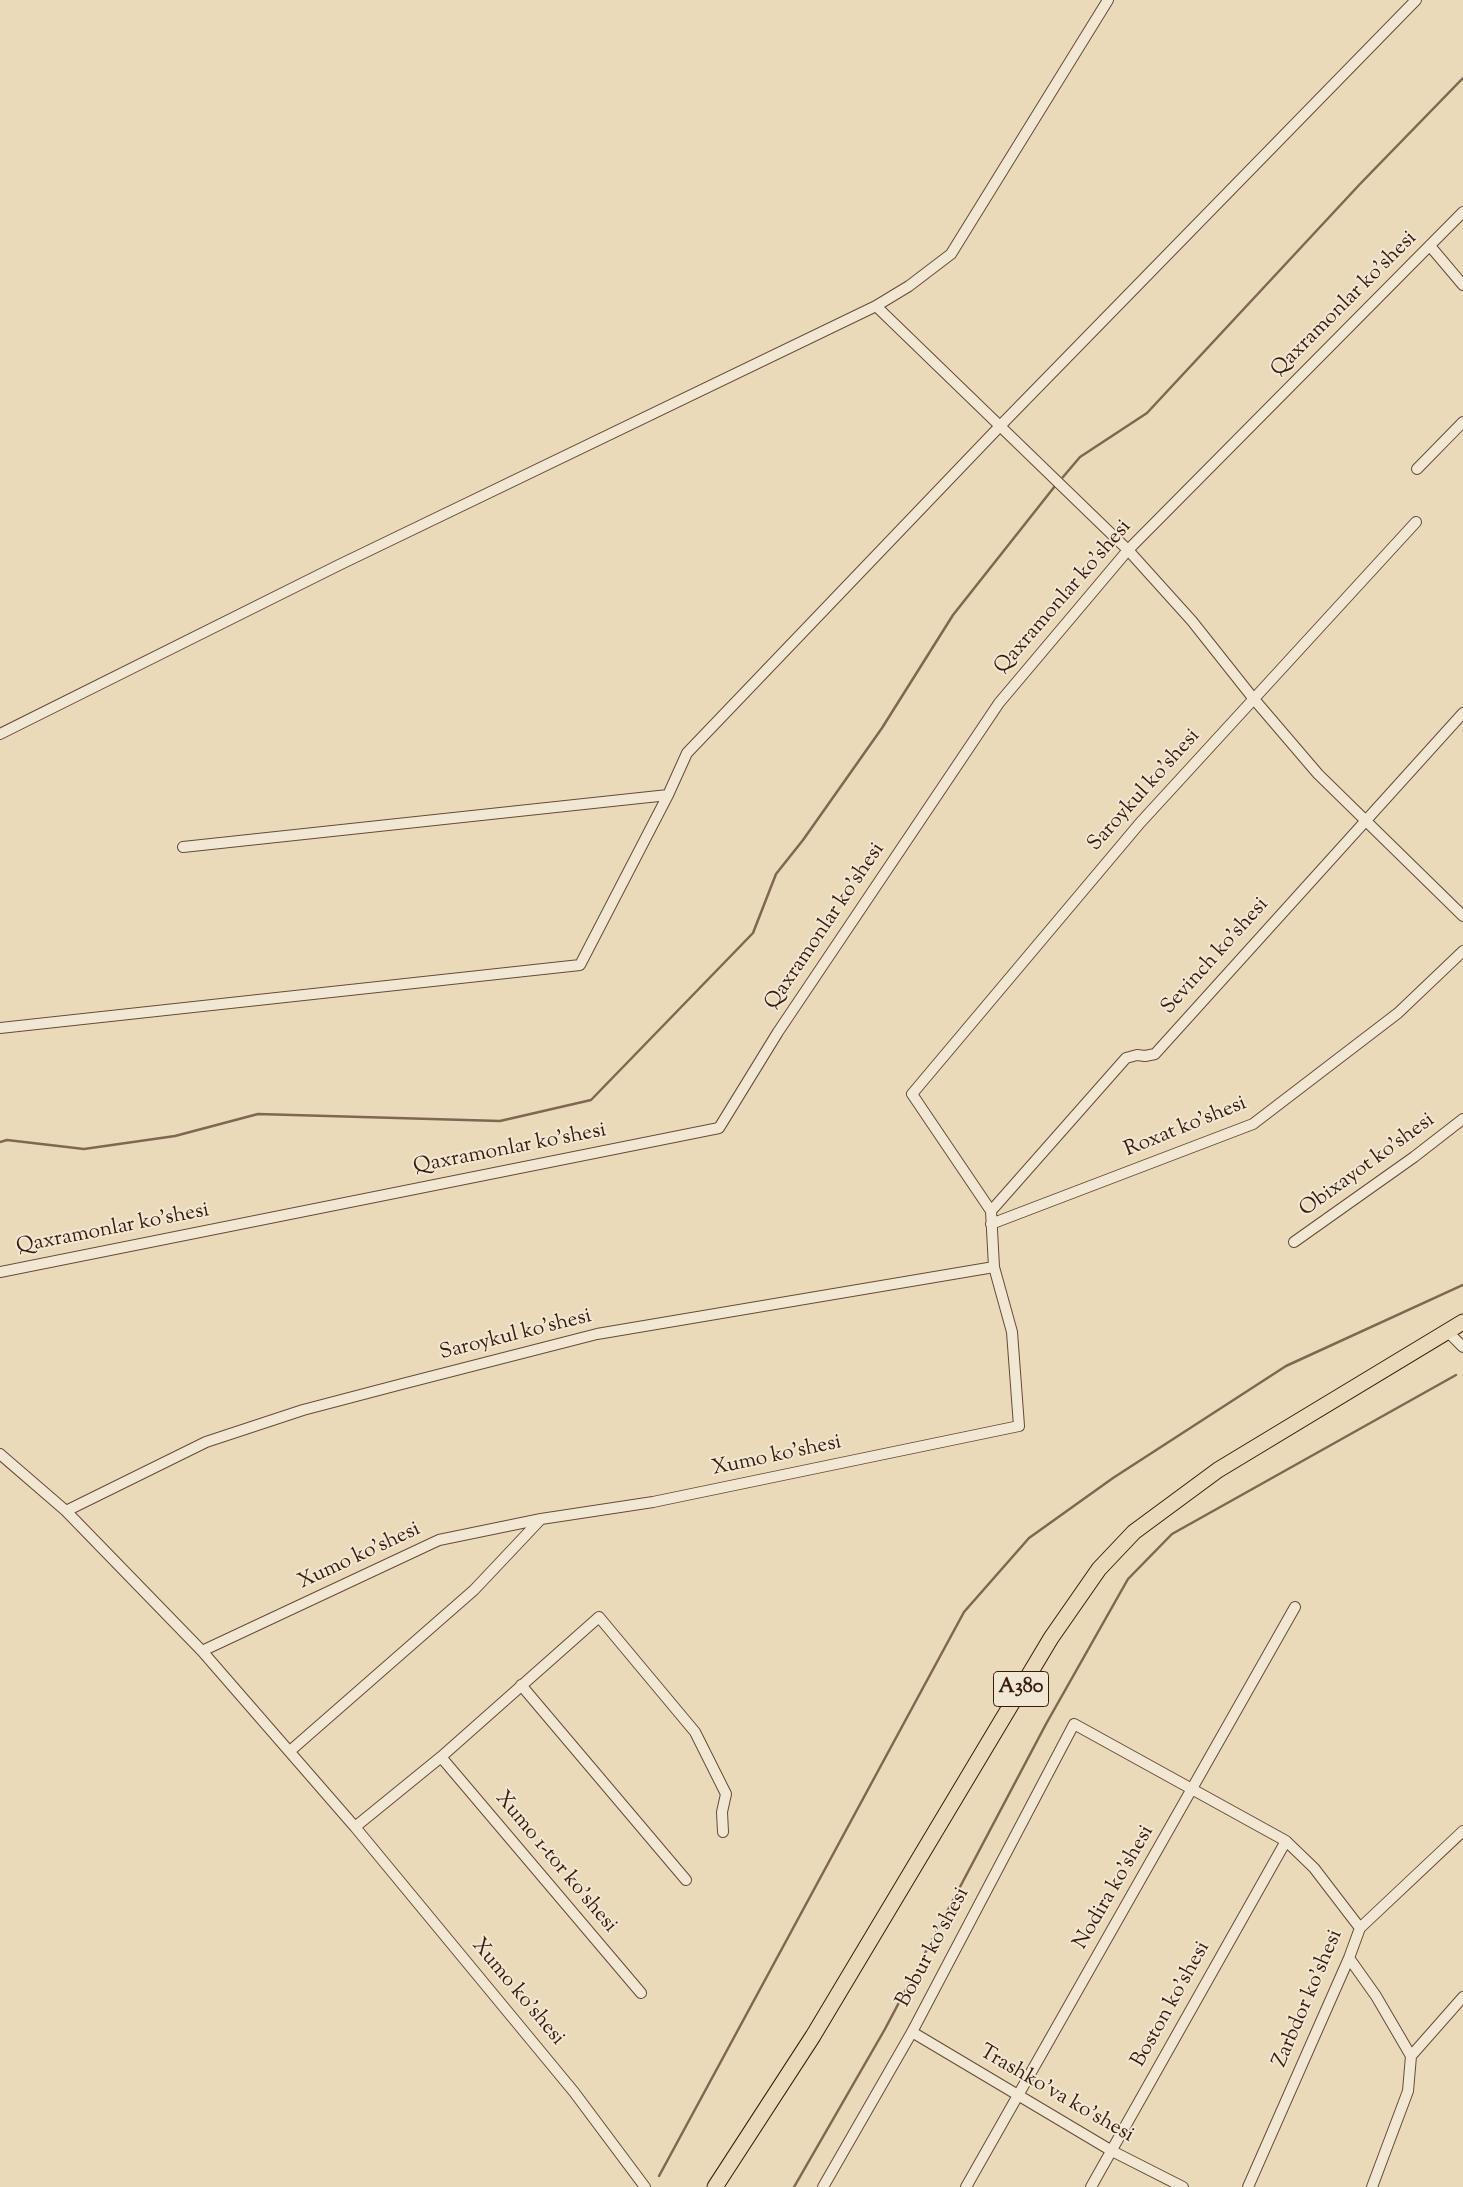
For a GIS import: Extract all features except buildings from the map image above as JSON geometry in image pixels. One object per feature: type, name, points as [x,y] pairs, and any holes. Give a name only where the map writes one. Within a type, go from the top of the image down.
[{"type":"highway","name":"A380","points":[[716,2187],[813,2036],[1051,1638],[1099,1569],[1134,1532],[1218,1470],[1463,1322]]},
{"type":"street","points":[[0,734],[339,565],[876,306],[909,286],[950,254],[1108,0]]},
{"type":"street","points":[[0,1028],[580,965],[668,795],[687,753],[1001,425],[1416,0]]},
{"type":"street","name":"Qaxramonlar ko'shesi","points":[[0,1272],[719,1128],[778,1032],[999,703],[1128,550],[1463,212]]},
{"type":"street","points":[[1430,246],[1463,285]]},
{"type":"street","points":[[876,306],[1128,550],[1192,621],[1253,698],[1318,774],[1463,916]]},
{"type":"street","points":[[1417,469],[1463,422]]},
{"type":"street","name":"Saroykul ko'shesi","points":[[991,1211],[912,1094],[1140,823],[1416,522]]},
{"type":"street","name":"Sevinch ko'shesi","points":[[991,1211],[1126,1058],[1155,1054],[1463,713]]},
{"type":"street","points":[[183,847],[668,795]]},
{"type":"street","name":"Roxat ko'shesi","points":[[991,1224],[1253,1124],[1398,1013],[1463,951]]},
{"type":"street","name":"Obixayot ko'shesi","points":[[1294,1242],[1414,1157],[1463,1119]]},
{"type":"street","points":[[991,1211],[994,1267]]},
{"type":"street","name":"Saroykul ko'shesi","points":[[66,1511],[206,1442],[303,1410],[597,1334],[994,1267]]},
{"type":"street","name":"Xumo ko'shesi","points":[[202,1651],[439,1540],[541,1519],[653,1502],[1020,1426],[1012,1332],[994,1267]]},
{"type":"street","points":[[1448,1332],[1463,1347]]},
{"type":"street","name":"Xumo ko'shesi","points":[[0,1454],[66,1511],[202,1651],[355,1827],[574,2092],[645,2187]]},
{"type":"street","points":[[290,1752],[474,1590],[541,1519]]},
{"type":"street","name":"Nodira ko'shesi","points":[[966,2187],[1295,1607]]},
{"type":"street","points":[[355,1827],[441,1757],[599,1617],[695,1732],[726,1794],[722,1812],[723,1832]]},
{"type":"street","points":[[521,1685],[686,1880]]},
{"type":"street","name":"Bobur ko'shesi","points":[[823,2187],[912,2032],[1074,1724],[1193,1789]]},
{"type":"street","name":"Xumo 1-tor ko'shesi","points":[[441,1757],[641,1993]]},
{"type":"street","points":[[1193,1789],[1286,1841],[1314,1868],[1360,1928]]},
{"type":"street","name":"Zarbdor ko'shesi","points":[[1248,2187],[1349,1958],[1360,1928],[1463,1831]]},
{"type":"street","name":"Boston ko'shesi","points":[[1091,2187],[1286,1841]]},
{"type":"street","points":[[1349,1958],[1376,1996],[1411,2056],[1408,2092],[1372,2187]]},
{"type":"street","points":[[1411,2056],[1463,1997]]},
{"type":"street","name":"Trashko'va ko'shesi","points":[[912,2032],[1112,2151],[1183,2187]]},
{"type":"waterway","points":[[1063,477],[1080,457],[1147,413],[1360,184],[1463,78]]},
{"type":"waterway","points":[[0,1142],[7,1140],[84,1149],[175,1136],[258,1114],[500,1121],[591,1100],[753,933],[776,874],[803,840],[882,728],[953,615],[1055,486]]},
{"type":"waterway","points":[[659,2176],[964,1612],[1029,1538],[1113,1478],[1286,1366],[1463,1285]]},
{"type":"waterway","points":[[794,2187],[885,2029],[1046,1724],[1128,1579],[1172,1534],[1456,1375]]}]
